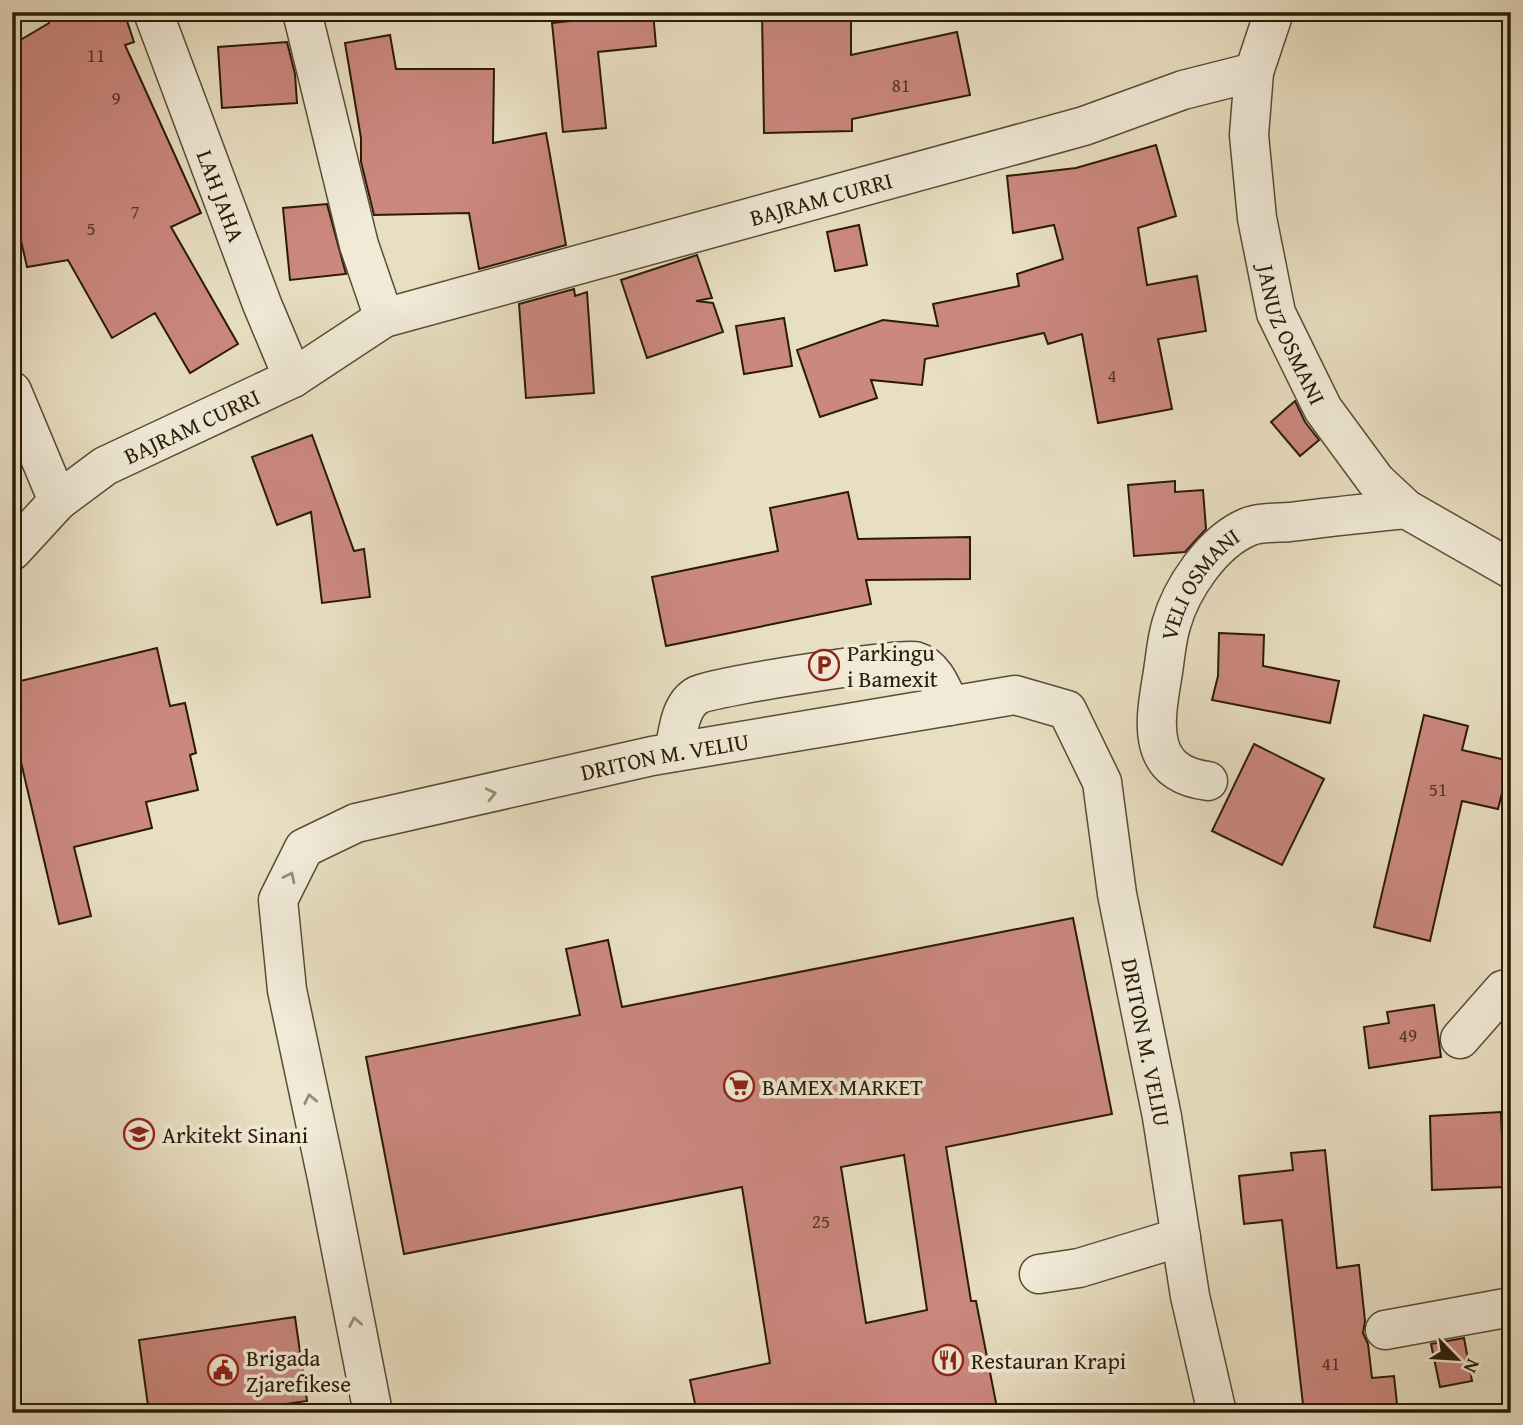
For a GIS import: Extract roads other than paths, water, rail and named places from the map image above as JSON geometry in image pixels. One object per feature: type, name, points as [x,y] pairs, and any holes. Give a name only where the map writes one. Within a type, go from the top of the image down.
[{"type":"street","name":"LAH JAHA","points":[[153,12],[262,304],[293,378]]},
{"type":"street","points":[[302,12],[359,245],[384,318]]},
{"type":"street","name":"JANUZ OSMANI","points":[[1274,12],[1254,72],[1249,135],[1257,218],[1276,313],[1323,409],[1376,481],[1406,509],[1511,569]]},
{"type":"street","name":"BAJRAM CURRI","points":[[12,551],[58,501],[105,466],[293,378],[384,318],[1084,126],[1183,90],[1254,72]]},
{"type":"street","points":[[12,391],[58,501]]},
{"type":"street","name":"VELI OSMANI","points":[[1208,781],[1189,779],[1173,768],[1156,735],[1156,715],[1170,627],[1181,598],[1197,573],[1215,549],[1248,526],[1406,509]]},
{"type":"street","points":[[674,752],[681,714],[696,695],[732,686],[914,661],[935,674],[950,706]]},
{"type":"street","name":"DRITON M. VELIU","points":[[373,1413],[287,990],[278,900],[304,848],[356,823],[674,752],[1015,695],[1066,710],[1102,782],[1117,894],[1162,1117],[1190,1296],[1217,1413]]},
{"type":"street","points":[[1460,1039],[1503,990],[1511,988]]},
{"type":"street","points":[[1039,1274],[1079,1268],[1181,1237]]},
{"type":"street","points":[[1385,1330],[1511,1307]]},
{"type":"place","name":"Parkingu i Bamexit","points":[[824,665]]},
{"type":"place","name":"BAMEX MARKET","points":[[739,1086]]},
{"type":"place","name":"Arkitekt Sinani","points":[[139,1134]]},
{"type":"place","name":"Restauran Krapi","points":[[948,1360]]},
{"type":"place","name":"Brigada Zjarefikese","points":[[223,1370]]}]
